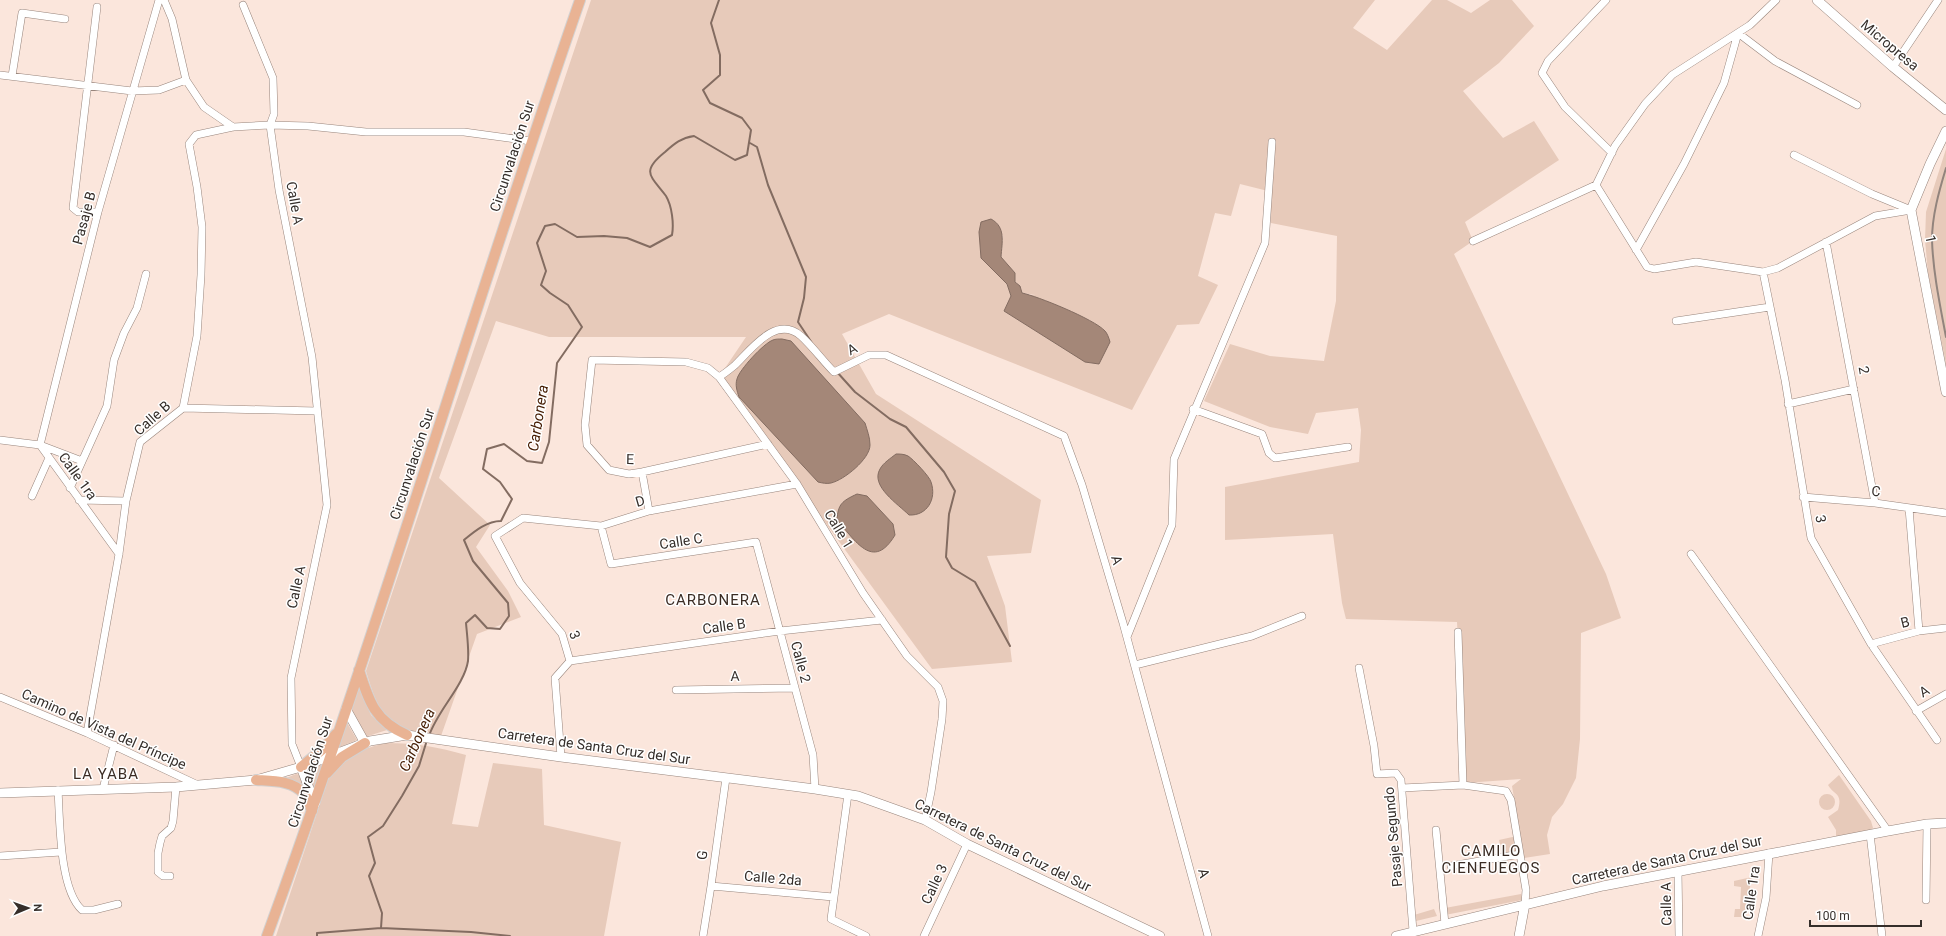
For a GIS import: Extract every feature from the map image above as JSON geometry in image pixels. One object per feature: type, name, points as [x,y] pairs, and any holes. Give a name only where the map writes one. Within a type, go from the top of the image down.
[{"type":"main road","name":"Circunvalación Sur","points":[[267,936],[314,808],[531,141],[580,0]]},
{"type":"main road","name":"Micropresa","points":[[1817,0],[1893,67],[1946,110]]},
{"type":"main road","points":[[1911,210],[1930,164],[1946,131]]},
{"type":"main road","name":"1","points":[[1911,210],[1946,392]]},
{"type":"main road","points":[[359,670],[374,710],[392,728],[407,736]]},
{"type":"main road","points":[[324,776],[342,757],[365,743],[346,709]]},
{"type":"main road","points":[[314,808],[301,767],[338,733]]},
{"type":"main road","name":"Carretera de Santa Cruz del Sur","points":[[0,793],[176,787],[256,780],[301,767],[376,739],[407,736],[815,789],[858,796],[925,820],[967,844],[1160,936]]},
{"type":"main road","points":[[256,780],[280,782],[294,786],[304,794],[314,808]]},
{"type":"main road","name":"Carretera de Santa Cruz del Sur","points":[[1396,936],[1603,886],[1888,830],[1927,824],[1946,823]]},
{"type":"main road","points":[[1519,936],[1525,904]]},
{"type":"street","name":"Pasaje B","points":[[40,445],[98,212],[159,0]]},
{"type":"street","points":[[164,0],[172,19],[186,80],[204,107],[233,127],[270,125],[308,126],[366,132],[464,132],[531,141]]},
{"type":"street","points":[[1606,0],[1548,61],[1542,74],[1565,107],[1612,153]]},
{"type":"street","points":[[1473,241],[1596,184],[1612,153],[1645,104],[1672,75],[1750,25],[1776,0]]},
{"type":"street","points":[[1893,67],[1938,0]]},
{"type":"street","name":"Calle A","points":[[243,5],[273,78],[274,114],[270,125],[279,190],[312,357],[327,505],[291,678],[292,744],[301,767]]},
{"type":"street","points":[[97,7],[74,208],[78,212],[98,212]]},
{"type":"street","points":[[12,76],[22,13],[65,19]]},
{"type":"street","points":[[1738,33],[1775,62],[1857,105]]},
{"type":"street","points":[[1636,250],[1684,164],[1724,83],[1738,33]]},
{"type":"street","points":[[0,75],[132,91],[159,90],[186,80]]},
{"type":"street","name":"Calle B","points":[[87,733],[119,554],[126,501],[140,442],[183,408],[197,336],[201,275],[202,227],[197,187],[189,144],[196,135],[233,127]]},
{"type":"street","points":[[1127,637],[1172,525],[1174,459],[1193,409],[1265,243],[1272,142]]},
{"type":"street","points":[[1794,155],[1872,194],[1911,210]]},
{"type":"street","points":[[1596,184],[1647,267],[1654,269],[1696,262],[1763,272],[1778,268],[1875,216],[1911,210]]},
{"type":"street","name":"2","points":[[1826,242],[1875,504]]},
{"type":"street","name":"3","points":[[1763,272],[1811,538],[1871,644],[1937,740]]},
{"type":"street","points":[[70,488],[107,406],[114,360],[124,333],[137,308],[146,274]]},
{"type":"street","points":[[1676,321],[1770,307]]},
{"type":"street","name":"A","points":[[719,377],[732,368],[763,338],[775,330],[783,328],[791,330],[801,336],[834,372],[869,355],[886,355],[1064,436],[1082,485],[1135,664],[1208,936]]},
{"type":"street","name":"Calle 1","points":[[592,360],[686,362],[708,368],[719,377],[797,484],[863,593],[907,656],[938,687],[943,701],[937,757],[925,820]]},
{"type":"street","name":"E","points":[[592,360],[585,425],[587,445],[609,470],[629,474],[642,472],[768,444]]},
{"type":"street","points":[[1788,404],[1854,389]]},
{"type":"street","points":[[183,408],[317,411]]},
{"type":"street","points":[[1193,409],[1262,434],[1270,453],[1275,458],[1348,447]]},
{"type":"street","name":"Calle 1ra","points":[[0,440],[40,445],[119,554]]},
{"type":"street","points":[[40,445],[82,461]]},
{"type":"street","points":[[32,496],[48,458]]},
{"type":"street","points":[[642,472],[648,511]]},
{"type":"street","name":"D","points":[[495,536],[523,518],[602,526],[648,511],[797,484]]},
{"type":"street","name":"C","points":[[1803,497],[1946,513]]},
{"type":"street","points":[[79,500],[126,501]]},
{"type":"street","points":[[1909,508],[1919,632]]},
{"type":"street","name":"Calle C","points":[[602,526],[611,564],[756,542]]},
{"type":"street","name":"3","points":[[495,536],[520,584],[562,634],[570,661],[555,678],[561,757]]},
{"type":"street","name":"Calle 2","points":[[756,542],[813,755],[815,789]]},
{"type":"street","points":[[1691,554],[1888,830]]},
{"type":"street","points":[[1135,664],[1252,636],[1302,616]]},
{"type":"street","name":"Calle B","points":[[570,661],[780,631],[882,620]]},
{"type":"street","name":"B","points":[[1871,644],[1919,632],[1946,628]]},
{"type":"street","points":[[1458,632],[1462,785]]},
{"type":"street","name":"Pasaje Segundo","points":[[1359,668],[1374,746],[1377,774],[1396,773],[1399,775],[1402,788],[1413,931]]},
{"type":"street","name":"A","points":[[676,690],[795,688]]},
{"type":"street","name":"A","points":[[1916,711],[1946,694]]},
{"type":"street","name":"Camino de Vista del Príncipe","points":[[0,697],[87,733],[198,785]]},
{"type":"street","points":[[103,789],[114,745]]},
{"type":"street","name":"G","points":[[703,936],[726,778]]},
{"type":"street","points":[[1402,788],[1462,785],[1506,791],[1512,800],[1526,890],[1525,904]]},
{"type":"street","points":[[170,876],[163,876],[158,872],[158,853],[162,836],[171,828],[173,822],[176,787]]},
{"type":"street","points":[[58,790],[61,852],[75,904],[82,910],[94,910],[118,904]]},
{"type":"street","points":[[848,794],[831,919],[866,936]]},
{"type":"street","points":[[1926,900],[1927,824]]},
{"type":"street","points":[[1436,830],[1445,924]]},
{"type":"street","points":[[1870,834],[1882,936]]},
{"type":"street","name":"Calle 3","points":[[924,936],[967,844]]},
{"type":"street","points":[[0,856],[61,852]]},
{"type":"street","name":"Calle 1ra","points":[[1758,936],[1766,898],[1769,853]]},
{"type":"street","points":[[1451,866],[1520,854]]},
{"type":"street","name":"Calle A","points":[[1678,871],[1679,936]]},
{"type":"street","name":"Calle 2da","points":[[711,886],[833,897]]},
{"type":"shaded area","points":[[591,0],[1375,0],[1353,28],[1387,50],[1432,0],[1447,0],[1471,13],[1490,0],[1512,0],[1534,26],[1499,63],[1463,91],[1503,138],[1534,121],[1559,160],[1465,222],[1473,241],[1454,254],[1606,574],[1621,618],[1581,633],[1580,739],[1576,778],[1563,804],[1552,817],[1547,835],[1550,854],[1524,858],[1512,786],[1521,779],[1465,783],[1457,622],[1346,619],[1342,603],[1333,534],[1225,540],[1225,487],[1359,462],[1361,430],[1358,408],[1316,413],[1308,434],[1270,427],[1204,401],[1230,344],[1270,356],[1324,361],[1336,301],[1337,236],[1271,223],[1268,191],[1240,184],[1231,216],[1215,213],[1198,276],[1218,285],[1199,324],[1177,325],[1132,410],[889,314],[842,334],[876,394],[1041,500],[1031,553],[987,556],[1005,606],[1012,662],[932,669],[719,377],[746,337],[549,337],[496,321],[439,478],[490,525],[476,547],[508,591],[521,617],[477,634],[441,736],[424,734],[410,730],[399,726],[390,720],[376,701],[366,671]],"holes":[[[1003,235],[1001,256],[1005,267],[1018,284],[1022,293],[1035,295],[1011,296],[1007,284],[981,258]]]},
{"type":"shaded area","points":[[1946,149],[1946,364],[1928,273],[1925,240],[1926,212]]},
{"type":"shaded area","points":[[991,219],[996,222],[1001,231],[1001,257],[1015,273],[1015,282],[1020,286],[1022,293],[1078,314],[1090,320],[1106,332],[1110,342],[1099,364],[1085,362],[1004,311],[1011,296],[1007,284],[981,258],[979,232],[981,222]]},
{"type":"shaded area","points":[[775,339],[791,341],[865,423],[870,439],[869,451],[855,468],[843,478],[831,483],[818,482],[739,397],[736,388],[736,381],[747,363],[769,342]]},
{"type":"shaded area","points":[[896,454],[908,456],[925,472],[931,482],[933,494],[929,505],[921,513],[909,515],[892,500],[879,482],[878,475],[881,467]]},
{"type":"shaded area","points":[[857,494],[867,496],[893,524],[895,535],[887,546],[879,551],[872,552],[864,549],[837,520],[838,510],[844,501]]},
{"type":"shaded area","points":[[359,688],[371,715],[387,730],[365,737],[351,712]]},
{"type":"shaded area","points":[[346,721],[357,740],[337,748]]},
{"type":"shaded area","points":[[386,743],[427,746],[466,755],[452,824],[478,827],[493,763],[542,769],[544,825],[621,842],[604,936],[276,936],[329,777],[354,755],[376,745]]},
{"type":"shaded area","points":[[323,763],[314,789],[307,770]]},
{"type":"shaded area","points":[[296,774],[300,775],[307,793],[284,779]]},
{"type":"shaded area","points":[[1839,775],[1871,821],[1873,828],[1871,830],[1836,838],[1836,830],[1828,817],[1838,810],[1839,797],[1828,785]]},
{"type":"shaded area","points":[[1824,794],[1830,794],[1835,799],[1833,808],[1830,810],[1824,810],[1819,805],[1819,799]]},
{"type":"shaded area","points":[[1517,836],[1520,854],[1502,857],[1499,840]]},
{"type":"shaded area","points":[[1752,877],[1744,917],[1734,917],[1735,909],[1740,909],[1741,887],[1734,886],[1734,881]]},
{"type":"shaded area","points":[[1521,894],[1522,900],[1445,915],[1445,908]]},
{"type":"shaded area","points":[[1434,909],[1437,916],[1416,921],[1414,915]]},
{"type":"waterway","name":"Carbonera","points":[[429,736],[438,717],[466,670],[468,661],[466,623],[475,615],[487,628],[500,629],[509,616],[508,603],[473,561],[464,540],[486,525],[496,521],[501,521],[512,499],[500,482],[483,469],[487,449],[504,444],[527,461],[542,463],[549,442],[557,363],[582,327],[568,305],[541,285],[546,271],[537,243],[545,226],[555,224],[577,237],[604,236],[627,238],[650,247],[672,235],[673,231],[673,220],[668,200],[652,179],[650,174],[652,164],[657,159],[678,141],[694,136],[735,160],[747,155],[751,130],[742,118],[710,103],[703,90],[720,75],[720,55],[711,23],[719,0]]},
{"type":"waterway","points":[[750,143],[757,147],[768,185],[806,277],[804,298],[798,322],[812,343]]},
{"type":"waterway","points":[[837,372],[855,392],[890,419],[906,427],[944,472],[955,491],[949,514],[946,557],[952,568],[975,582],[1010,646]]},
{"type":"waterway","name":"Carbonera","points":[[317,936],[317,933],[381,928],[382,913],[369,876],[375,863],[368,837],[383,826],[402,796],[419,766],[427,740]]},
{"type":"waterway","points":[[381,928],[471,932],[510,936]]},
{"type":"railway","points":[[1946,168],[1938,195],[1932,231],[1935,276],[1946,337]]},
{"type":"district","name":"CARBONERA","points":[[713,600]]},
{"type":"district","name":"LA YABA","points":[[106,774]]},
{"type":"district","name":"CAMILO CIENFUEGOS","points":[[1491,860]]}]
